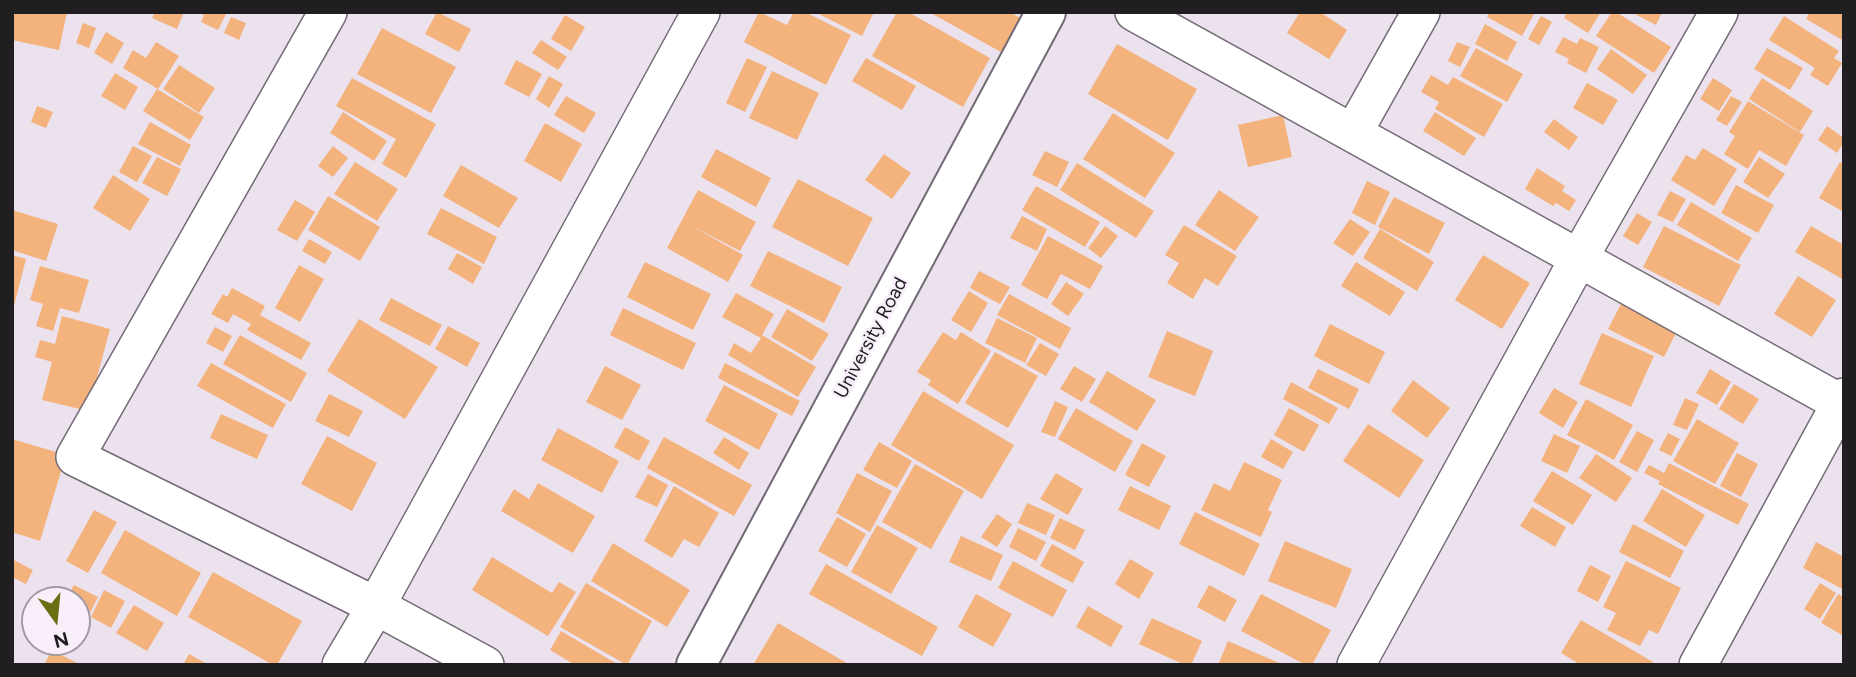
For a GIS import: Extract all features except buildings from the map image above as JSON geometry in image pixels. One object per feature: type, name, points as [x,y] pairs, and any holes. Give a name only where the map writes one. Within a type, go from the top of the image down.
[{"type":"street","points":[[328,12],[75,457],[376,606],[485,665]]},
{"type":"street","points":[[341,665],[376,606],[701,12]]},
{"type":"street","name":"University Road","points":[[696,665],[1046,12]]},
{"type":"street","points":[[1134,12],[1843,402],[1698,665]]},
{"type":"street","points":[[1353,133],[1421,12]]},
{"type":"street","points":[[1356,665],[1579,258],[1719,12]]}]
